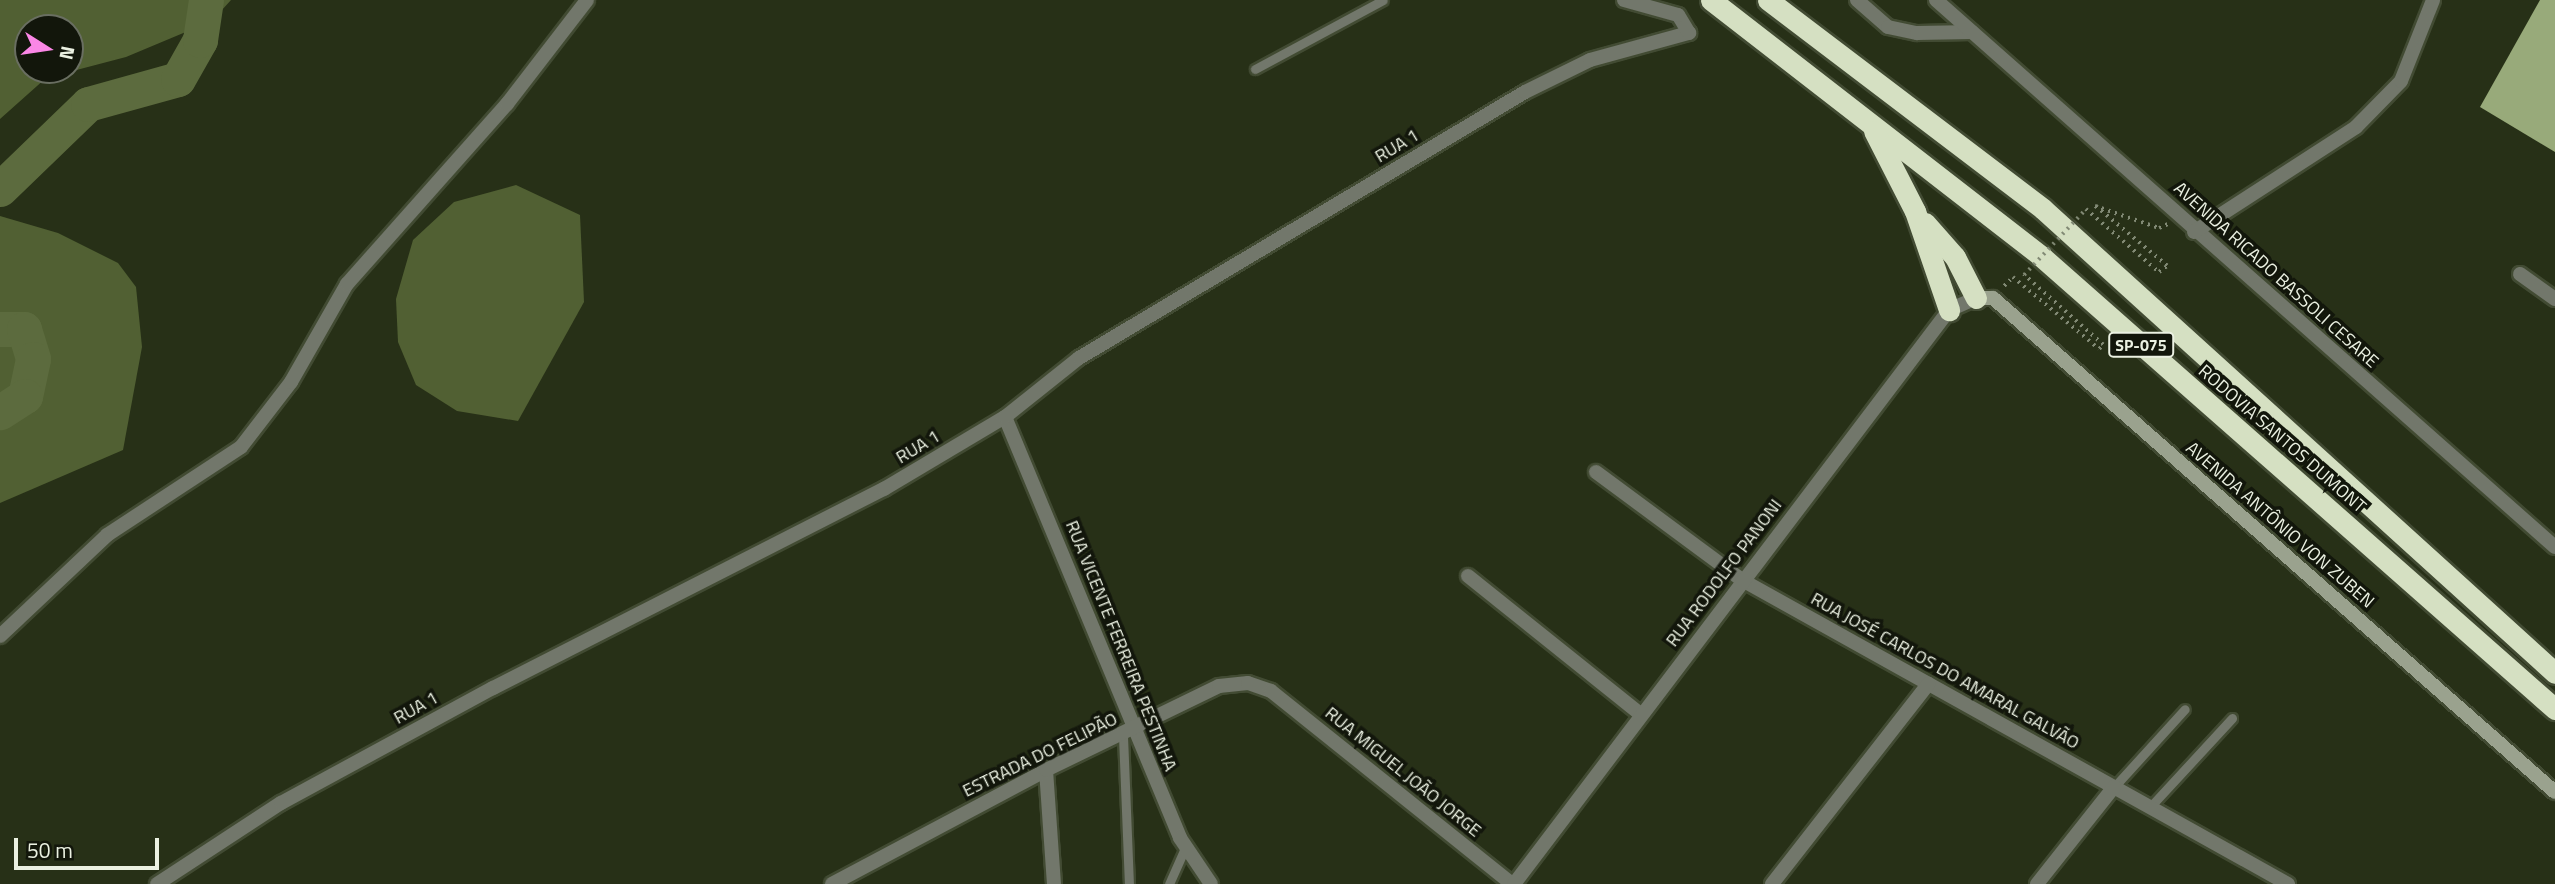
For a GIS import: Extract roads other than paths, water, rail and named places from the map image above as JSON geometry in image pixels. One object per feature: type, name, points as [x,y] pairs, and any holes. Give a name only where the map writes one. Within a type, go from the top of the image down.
[{"type":"highway","name":"RODOVIA SANTOS DUMONT","points":[[1711,0],[2042,257],[2555,709]]},
{"type":"highway","name":"RODOVIA SANTOS DUMONT","points":[[1768,0],[2043,209],[2555,673]]},
{"type":"highway","points":[[1870,123],[1915,211],[1949,310]]},
{"type":"highway","points":[[1915,211],[1955,257],[1985,298]]},
{"type":"street","points":[[0,636],[107,535],[241,447],[291,382],[347,284],[507,104],[587,0]]},
{"type":"street","name":"RUA 1","points":[[157,884],[281,803],[884,489],[1006,417],[1079,358],[1525,92],[1590,60],[1689,33],[1678,15],[1623,0]]},
{"type":"street","points":[[1857,0],[1888,27],[1917,33],[1972,32]]},
{"type":"street","name":"AVENIDA RICADO BASSOLI CESARE","points":[[1936,0],[2183,218],[2194,232],[2555,547]]},
{"type":"street","points":[[2194,232],[2356,127],[2400,81],[2433,0]]},
{"type":"street","points":[[2520,274],[2555,299]]},
{"type":"street","name":"RUA RODOLFO PANONI","points":[[1513,884],[1949,310],[1985,298]]},
{"type":"street","name":"AVENIDA ANTÔNIO VON ZUBEN","points":[[1985,298],[2555,792]]},
{"type":"street","name":"RUA VICENTE FERREIRA PESTINHA","points":[[1006,417],[1129,733],[1185,848],[1211,884]]},
{"type":"street","name":"RUA JOSÉ CARLOS DO AMARAL GALVÃO","points":[[1596,472],[1742,580],[2288,884]]},
{"type":"street","points":[[1468,576],[1640,714]]},
{"type":"street","name":"ESTRADA DO FELIPÃO","points":[[833,884],[1046,770],[1129,733],[1219,686],[1248,683],[1271,691]]},
{"type":"street","points":[[1772,884],[1928,684]]},
{"type":"street","name":"RUA MIGUEL JOÃO JORGE","points":[[1271,691],[1513,884]]},
{"type":"street","points":[[1046,770],[1054,884]]},
{"type":"street","points":[[2037,884],[2114,787]]},
{"type":"lane","points":[[1255,69],[1383,0]]},
{"type":"lane","points":[[2114,787],[2185,709]]},
{"type":"lane","points":[[2150,807],[2232,719]]},
{"type":"lane","points":[[1129,733],[1129,884]]},
{"type":"lane","points":[[1169,884],[1185,848]]},
{"type":"waterway","points":[[0,189],[88,104],[178,79],[200,40],[206,0]]},
{"type":"waterway","points":[[0,329],[24,329],[33,359],[25,396],[0,412]]}]
